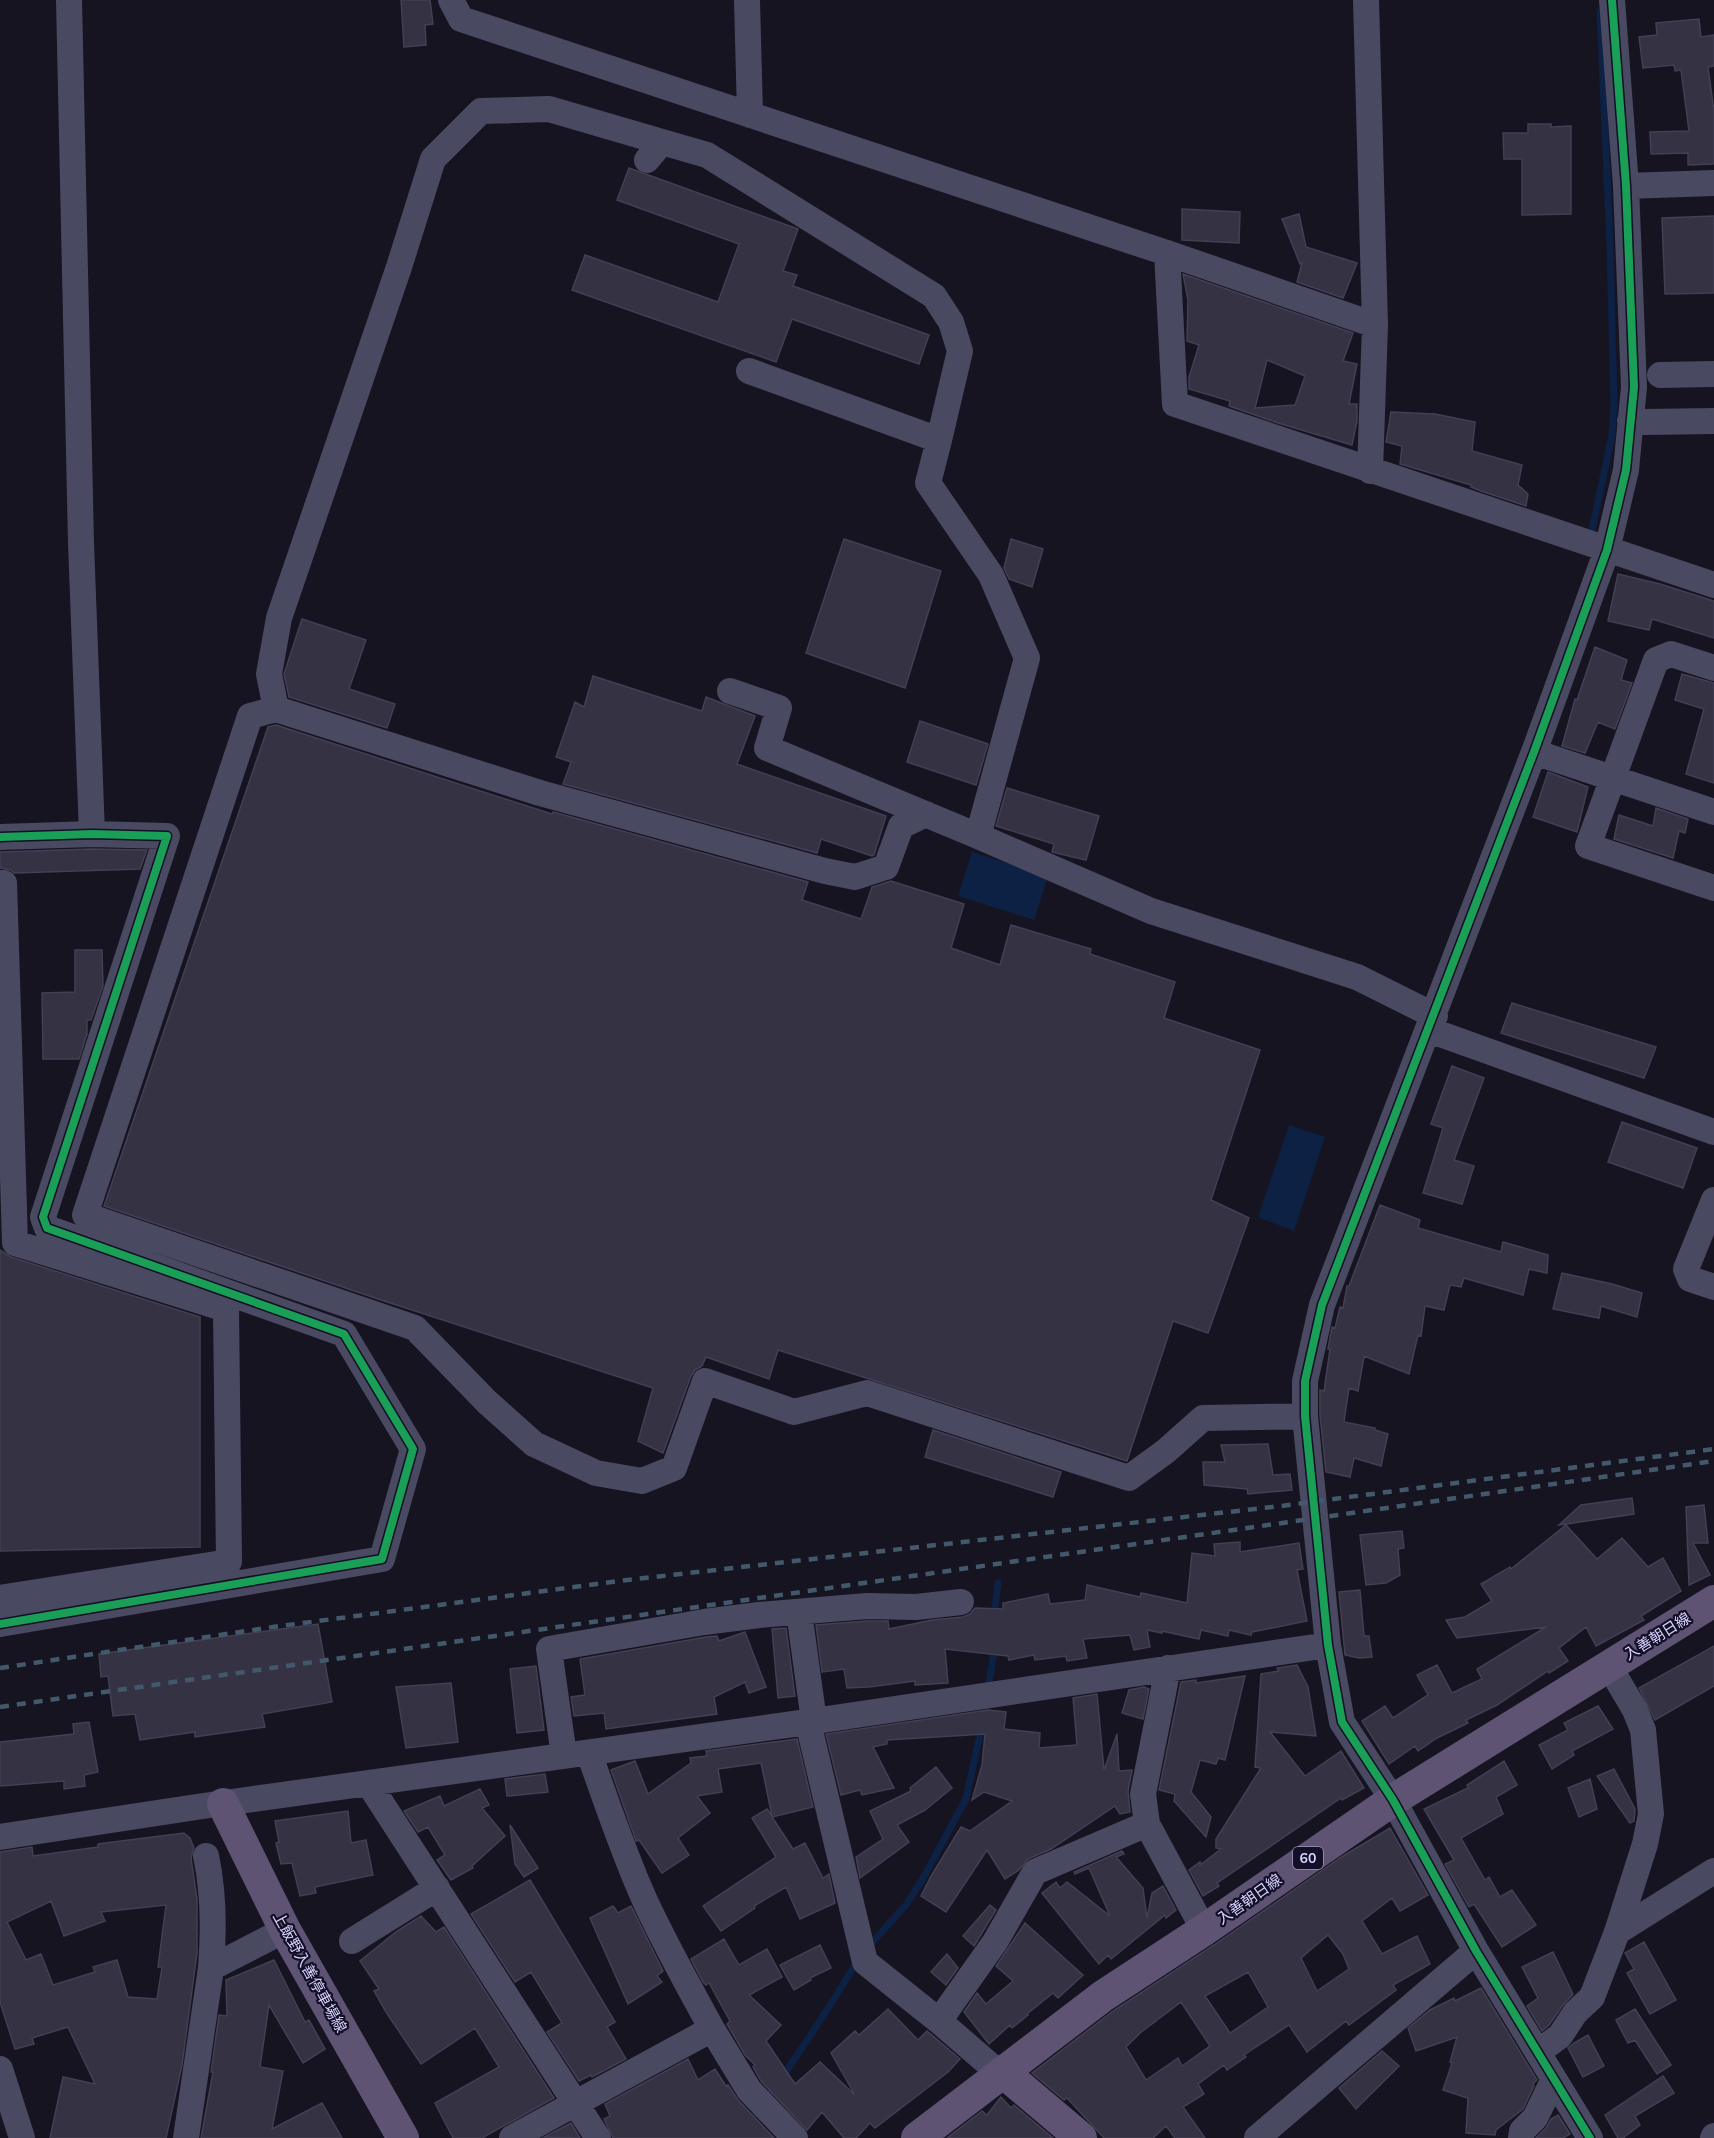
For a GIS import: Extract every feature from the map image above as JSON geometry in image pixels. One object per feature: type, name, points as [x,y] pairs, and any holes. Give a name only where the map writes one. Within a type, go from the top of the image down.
[{"type":"main road","name":"入善朝日線","points":[[917,2138],[1103,1996],[1204,1930],[1393,1800],[1714,1601]]},
{"type":"main road","name":"上飯野入善停車場線","points":[[223,1804],[285,1930],[403,2138]]},
{"type":"main road","points":[[1003,2072],[1081,2138]]},
{"type":"street","points":[[69,0],[81,555],[92,834]]},
{"type":"street","points":[[450,0],[462,19],[1167,253],[1375,325]]},
{"type":"street","points":[[747,0],[750,115]]},
{"type":"street","points":[[1366,0],[1375,325],[1370,471]]},
{"type":"street","points":[[1590,2138],[1476,1951],[1393,1800],[1342,1722],[1328,1645],[1305,1416],[1305,1381],[1322,1305],[1534,752],[1607,550],[1626,470],[1634,387],[1626,186],[1612,0]]},
{"type":"street","points":[[276,709],[269,674],[279,618],[399,267],[433,159],[481,111],[549,109],[654,151],[708,155],[934,296],[951,322],[960,351],[928,483],[991,575],[1027,658],[978,836]]},
{"type":"street","points":[[1626,186],[1714,183]]},
{"type":"street","points":[[1167,253],[1175,404],[1714,585]]},
{"type":"street","points":[[749,371],[939,440]]},
{"type":"street","points":[[1660,375],[1714,374]]},
{"type":"street","points":[[1630,421],[1714,421]]},
{"type":"street","points":[[1714,668],[1671,654],[1656,660],[1588,846],[1714,888]]},
{"type":"street","points":[[730,691],[779,708],[767,748],[1151,910],[1358,977],[1432,1023],[1714,1132]]},
{"type":"street","points":[[926,814],[901,826],[886,867],[855,877],[825,871],[540,793],[276,709],[250,716],[85,1215],[415,1328],[488,1402],[534,1444],[596,1473],[642,1481],[674,1468],[705,1381],[794,1412],[867,1393],[1129,1478],[1166,1451],[1203,1418],[1305,1416]]},
{"type":"street","points":[[1534,752],[1714,812]]},
{"type":"street","points":[[0,837],[92,834],[167,836],[43,1217],[47,1228],[344,1335],[412,1449],[382,1559],[0,1624]]},
{"type":"street","points":[[0,883],[4,883],[4,1045],[15,1243],[226,1309],[229,1562],[0,1598]]},
{"type":"street","points":[[1714,1200],[1686,1269],[1689,1279],[1714,1287]]},
{"type":"street","points":[[564,1756],[549,1649],[704,1622],[867,1606],[916,1607],[961,1602]]},
{"type":"street","points":[[799,1612],[811,1721],[865,1962],[992,2066],[1003,2072]]},
{"type":"street","points":[[0,1837],[1328,1645]]},
{"type":"street","points":[[1538,2052],[1560,2036],[1575,2013],[1592,1997],[1617,1932],[1645,1844],[1651,1814],[1643,1730],[1635,1710],[1609,1666]]},
{"type":"street","points":[[1168,1668],[1143,1794],[1147,1824],[1204,1930]]},
{"type":"street","points":[[590,1753],[617,1832],[645,1902],[673,1958],[749,2090],[795,2138]]},
{"type":"street","points":[[369,1784],[598,2138]]},
{"type":"street","points":[[939,2021],[995,1942],[1035,1872],[1147,1824]]},
{"type":"street","points":[[186,2138],[211,1968],[213,1905],[206,1856]]},
{"type":"street","points":[[1617,1932],[1714,1871]]},
{"type":"street","points":[[352,1941],[437,1888]]},
{"type":"street","points":[[211,1968],[285,1930]]},
{"type":"street","points":[[1257,2138],[1476,1951]]},
{"type":"street","points":[[512,2138],[712,2029]]},
{"type":"street","points":[[0,2069],[22,2138]]},
{"type":"street","points":[[1521,2138],[1522,2131],[1535,2118],[1554,2079]]},
{"type":"water","points":[[972,852],[1048,876],[1034,920],[958,896]]},
{"type":"water","points":[[1289,1125],[1325,1137],[1294,1231],[1258,1217]]},
{"type":"building","points":[[401,0],[430,0],[433,24],[425,25],[426,45],[404,47]]},
{"type":"building","points":[[1699,19],[1701,37],[1714,35],[1714,66],[1708,67],[1714,111],[1714,164],[1688,165],[1688,153],[1651,154],[1650,132],[1689,131],[1681,70],[1675,71],[1674,65],[1643,68],[1639,37],[1657,35],[1656,23]]},
{"type":"building","points":[[1528,124],[1551,124],[1551,127],[1571,126],[1571,214],[1522,215],[1522,159],[1504,159],[1503,133],[1528,133]]},
{"type":"building","points":[[629,168],[798,229],[783,271],[797,275],[793,286],[929,335],[919,364],[792,319],[776,362],[572,290],[585,255],[718,302],[739,244],[617,200]]},
{"type":"building","points":[[1182,209],[1240,212],[1239,243],[1182,240]]},
{"type":"building","points":[[1299,214],[1306,247],[1357,263],[1343,298],[1297,282],[1302,263],[1300,264],[1282,219]]},
{"type":"building","points":[[1714,216],[1714,293],[1665,294],[1662,218]]},
{"type":"building","points":[[1183,274],[1353,333],[1343,361],[1357,364],[1349,404],[1357,404],[1357,421],[1352,445],[1278,423],[1229,406],[1230,401],[1189,389],[1189,377],[1199,345],[1187,341],[1188,300]],"holes":[[[1267,360],[1305,376],[1295,405],[1255,408]]]},
{"type":"building","points":[[1391,412],[1435,414],[1475,422],[1472,451],[1522,465],[1518,485],[1528,494],[1526,506],[1481,491],[1471,485],[1400,464],[1402,446],[1386,442]]},
{"type":"building","points":[[844,539],[941,571],[905,688],[806,653]]},
{"type":"building","points":[[1011,539],[1043,549],[1032,587],[1009,579],[1004,568]]},
{"type":"building","points":[[1618,574],[1714,601],[1714,638],[1652,619],[1649,630],[1608,621]]},
{"type":"building","points":[[302,619],[366,640],[349,689],[395,704],[387,728],[289,697],[284,674]]},
{"type":"building","points":[[1595,647],[1627,660],[1621,680],[1632,683],[1615,729],[1598,722],[1585,753],[1562,746],[1575,699],[1577,700]]},
{"type":"building","points":[[1682,674],[1714,683],[1714,783],[1686,774],[1704,709],[1675,700]]},
{"type":"building","points":[[593,676],[702,711],[706,697],[755,716],[737,764],[886,816],[874,855],[821,839],[817,853],[563,784],[571,762],[556,757],[575,702],[584,707]]},
{"type":"building","points":[[920,721],[988,744],[976,785],[907,762]]},
{"type":"building","points":[[276,725],[552,814],[553,812],[808,882],[802,900],[861,919],[872,887],[891,881],[964,904],[951,948],[1000,965],[1011,925],[1091,949],[1090,954],[1175,982],[1164,1018],[1260,1050],[1211,1200],[1249,1218],[1208,1333],[1173,1321],[1127,1461],[778,1350],[769,1379],[706,1357],[702,1366],[691,1376],[663,1453],[638,1441],[653,1388],[378,1299],[104,1206],[268,727]]},
{"type":"building","points":[[1548,772],[1588,787],[1577,832],[1533,817]]},
{"type":"building","points":[[1007,788],[1099,816],[1086,860],[1052,852],[1054,844],[996,826]]},
{"type":"building","points":[[1656,808],[1688,819],[1685,833],[1679,831],[1673,858],[1614,839],[1619,815],[1653,826]]},
{"type":"building","points":[[147,850],[140,869],[14,873],[11,870],[0,868],[0,852]]},
{"type":"building","points":[[75,950],[102,950],[103,986],[91,1020],[87,1020],[87,1034],[79,1059],[43,1059],[42,993],[75,992]]},
{"type":"building","points":[[1512,1003],[1656,1047],[1644,1078],[1501,1033]]},
{"type":"building","points":[[1452,1066],[1484,1078],[1454,1160],[1474,1166],[1462,1204],[1423,1193],[1443,1128],[1431,1124]]},
{"type":"building","points":[[1622,1122],[1697,1148],[1683,1188],[1608,1162]]},
{"type":"building","points":[[1380,1205],[1420,1220],[1418,1228],[1501,1252],[1503,1242],[1548,1255],[1547,1273],[1529,1269],[1523,1295],[1464,1278],[1461,1287],[1450,1285],[1444,1310],[1425,1306],[1421,1336],[1418,1335],[1409,1374],[1364,1356],[1358,1391],[1349,1388],[1344,1422],[1375,1428],[1375,1430],[1388,1434],[1381,1466],[1354,1458],[1350,1477],[1326,1472],[1320,1415],[1320,1390],[1324,1391],[1332,1327],[1335,1328],[1340,1307],[1343,1308],[1347,1286],[1349,1286]]},
{"type":"building","points":[[0,1250],[11,1257],[200,1317],[200,1547],[0,1551]]},
{"type":"building","points":[[1562,1273],[1642,1293],[1637,1317],[1601,1306],[1599,1318],[1553,1309]]},
{"type":"building","points":[[933,1430],[1061,1472],[1053,1497],[925,1457]]},
{"type":"building","points":[[1268,1444],[1273,1475],[1290,1474],[1292,1490],[1248,1494],[1247,1489],[1204,1485],[1203,1462],[1225,1462],[1221,1445]]},
{"type":"building","points":[[1632,1498],[1634,1514],[1559,1525],[1581,1505]]},
{"type":"building","points":[[1704,1505],[1708,1543],[1693,1543],[1710,1575],[1689,1585],[1686,1507]]},
{"type":"building","points":[[1566,1525],[1597,1559],[1622,1538],[1648,1567],[1663,1558],[1681,1591],[1641,1616],[1644,1620],[1596,1646],[1586,1627],[1559,1648],[1568,1661],[1549,1673],[1548,1671],[1497,1705],[1466,1720],[1468,1723],[1437,1738],[1418,1751],[1415,1746],[1389,1764],[1362,1721],[1385,1706],[1393,1718],[1428,1695],[1417,1675],[1437,1665],[1452,1693],[1482,1679],[1477,1669],[1546,1627],[1457,1638],[1446,1620],[1465,1617],[1492,1601],[1481,1584],[1510,1567],[1511,1569]]},
{"type":"building","points":[[1402,1531],[1404,1548],[1398,1549],[1400,1575],[1386,1583],[1366,1585],[1360,1535]]},
{"type":"building","points":[[1240,1542],[1240,1552],[1299,1543],[1303,1569],[1297,1570],[1307,1621],[1252,1632],[1251,1635],[1229,1630],[1228,1636],[1201,1630],[1199,1639],[1147,1630],[1150,1647],[1134,1650],[1130,1635],[1083,1639],[1087,1658],[1067,1661],[1066,1656],[1035,1660],[1034,1655],[1009,1660],[1008,1656],[945,1649],[948,1683],[915,1685],[915,1681],[847,1688],[844,1669],[822,1672],[816,1625],[888,1621],[889,1629],[932,1620],[963,1617],[975,1608],[1003,1609],[1003,1603],[1048,1594],[1050,1604],[1085,1600],[1087,1585],[1140,1597],[1141,1593],[1187,1603],[1192,1553],[1215,1556],[1214,1544]]},
{"type":"building","points":[[1360,1590],[1364,1636],[1369,1636],[1372,1657],[1359,1658],[1345,1655],[1339,1592]]},
{"type":"building","points":[[318,1624],[332,1702],[262,1714],[265,1727],[195,1737],[195,1732],[140,1740],[135,1714],[113,1716],[108,1676],[101,1677],[99,1654]]},
{"type":"building","points":[[786,1628],[795,1696],[778,1698],[772,1629]]},
{"type":"building","points":[[745,1632],[766,1687],[749,1693],[745,1682],[714,1697],[717,1714],[606,1729],[604,1713],[574,1716],[571,1697],[585,1695],[580,1659],[706,1637],[717,1636],[719,1641]]},
{"type":"building","points":[[1714,1646],[1714,1686],[1655,1720],[1639,1688]]},
{"type":"building","points":[[1297,1665],[1308,1687],[1316,1736],[1270,1732],[1305,1776],[1341,1751],[1364,1788],[1342,1800],[1341,1798],[1217,1883],[1219,1886],[1203,1896],[1189,1870],[1200,1862],[1200,1865],[1221,1849],[1216,1848],[1216,1839],[1261,1768],[1255,1767],[1261,1674],[1279,1671],[1277,1668]]},
{"type":"building","points":[[536,1666],[544,1730],[517,1733],[510,1669]]},
{"type":"building","points":[[1245,1676],[1225,1760],[1218,1758],[1216,1764],[1200,1760],[1191,1792],[1211,1817],[1206,1837],[1174,1801],[1175,1794],[1159,1790],[1181,1682],[1196,1680],[1196,1683]]},
{"type":"building","points":[[451,1683],[458,1742],[406,1748],[396,1687]]},
{"type":"building","points":[[1144,1687],[1149,1689],[1143,1719],[1122,1713],[1129,1690]]},
{"type":"building","points":[[1097,1694],[1104,1770],[1117,1734],[1119,1771],[1132,1770],[1128,1791],[1130,1812],[1120,1814],[1115,1806],[1051,1849],[1028,1859],[1019,1870],[1005,1879],[987,1850],[946,1912],[921,1896],[931,1876],[961,1827],[970,1831],[1012,1801],[984,1792],[972,1800],[982,1765],[985,1734],[887,1740],[887,1744],[873,1747],[894,1788],[862,1795],[860,1790],[841,1795],[826,1734],[988,1710],[1006,1712],[1004,1729],[1040,1733],[1039,1748],[1077,1745],[1073,1698]]},
{"type":"building","points":[[1598,1706],[1613,1729],[1572,1751],[1574,1755],[1552,1769],[1539,1745],[1568,1730],[1564,1723]]},
{"type":"building","points":[[89,1722],[98,1772],[84,1775],[85,1786],[64,1789],[64,1781],[0,1786],[0,1742],[74,1734],[73,1724]]},
{"type":"building","points":[[797,1739],[813,1807],[772,1817],[793,1849],[805,1843],[823,1878],[829,1874],[835,1903],[800,1919],[786,1887],[754,1906],[755,1908],[721,1931],[703,1906],[776,1857],[752,1818],[767,1809],[772,1816],[761,1763],[718,1769],[722,1792],[697,1796],[710,1813],[678,1838],[689,1855],[662,1873],[639,1840],[636,1841],[611,1770],[635,1761],[648,1794],[691,1763],[690,1758],[707,1756],[706,1751]]},
{"type":"building","points":[[1504,1761],[1517,1785],[1496,1797],[1503,1814],[1461,1838],[1485,1880],[1489,1877],[1500,1897],[1512,1890],[1536,1925],[1502,1947],[1474,1904],[1469,1907],[1445,1864],[1454,1860],[1424,1809],[1468,1788],[1467,1785]]},
{"type":"building","points":[[936,1767],[952,1788],[925,1810],[897,1825],[909,1842],[860,1878],[856,1857],[883,1839],[870,1811],[911,1791],[910,1788]]},
{"type":"building","points":[[1614,1769],[1635,1809],[1634,1821],[1630,1823],[1597,1776]]},
{"type":"building","points":[[545,1774],[548,1792],[507,1796],[505,1779]]},
{"type":"building","points":[[1590,1779],[1597,1809],[1579,1817],[1568,1788]]},
{"type":"building","points":[[480,1789],[489,1805],[482,1808],[505,1836],[472,1866],[473,1868],[451,1880],[437,1860],[445,1855],[428,1827],[418,1832],[404,1811],[440,1796],[444,1806]]},
{"type":"building","points":[[348,1811],[351,1843],[366,1840],[373,1875],[315,1887],[316,1893],[300,1896],[292,1863],[281,1864],[276,1843],[279,1842],[275,1821]]},
{"type":"building","points":[[510,1825],[538,1868],[524,1877],[515,1864]]},
{"type":"building","points":[[1390,1828],[1428,1895],[1400,1911],[1392,1898],[1362,1921],[1382,1954],[1417,1936],[1430,1964],[1393,1985],[1396,1990],[1349,2025],[1346,2021],[1307,2052],[1289,2025],[1244,2055],[1246,2057],[1227,2070],[1224,2065],[1198,2084],[1204,2094],[1183,2107],[1205,2138],[1175,2138],[1166,2126],[1153,2138],[1104,2138],[1067,2098],[1064,2100],[1032,2073],[1113,2011],[1343,1856]],"holes":[[[1328,1935],[1343,1954],[1349,1969],[1317,1991],[1301,1958]],[[1248,1972],[1268,2007],[1230,2033],[1205,1996]],[[1181,2002],[1210,2046],[1182,2066],[1178,2058],[1146,2080],[1126,2047],[1140,2033]]]},
{"type":"building","points":[[184,1833],[190,1838],[194,1848],[191,1858],[197,1899],[197,1953],[182,2065],[166,2138],[50,2138],[63,2077],[95,2084],[68,2027],[32,2038],[34,2044],[15,2049],[0,2002],[0,1852],[32,1847],[33,1856],[98,1847],[98,1844]],"holes":[[[51,1901],[64,1936],[105,1921],[101,1912],[166,1905],[158,1967],[162,1967],[157,1999],[128,1997],[117,1960],[93,1967],[95,1972],[53,1985],[41,1954],[26,1960],[7,1922]]]},
{"type":"building","points":[[1122,1851],[1124,1854],[1116,1857],[1143,1888],[1147,1918],[1152,1893],[1163,1886],[1176,1910],[1166,1918],[1165,1915],[1111,1959],[1108,1955],[1099,1964],[1042,1893],[1056,1882],[1060,1888],[1067,1882],[1110,1916],[1089,1868],[1075,1874],[1074,1872]]},
{"type":"building","points":[[530,1880],[615,2022],[607,2027],[626,2059],[592,2077],[591,2075],[579,2081],[547,2032],[562,2023],[531,1972],[515,1982],[471,1914]]},
{"type":"building","points":[[990,1905],[996,1910],[974,1946],[963,1936]]},
{"type":"building","points":[[613,1906],[618,1913],[631,1906],[663,1971],[657,1976],[662,1982],[628,2004],[590,1918]]},
{"type":"building","points":[[421,1916],[436,1932],[444,1927],[554,2098],[482,2138],[453,2138],[435,2103],[499,2067],[475,2028],[421,2064],[386,2012],[374,1991],[379,1989],[360,1961],[397,1931]]},
{"type":"building","points":[[1025,1923],[1083,1975],[1058,1998],[1053,1993],[1012,2028],[1010,2025],[989,2044],[964,2012],[977,1993],[986,2004],[1013,1981],[996,1966]]},
{"type":"building","points":[[724,1939],[739,1965],[767,1949],[782,1977],[749,1995],[781,2025],[766,2041],[795,2084],[820,2062],[855,2095],[831,2053],[855,2031],[859,2035],[888,2009],[918,2040],[927,2031],[960,2059],[948,2072],[875,2128],[870,2123],[856,2138],[844,2138],[822,2112],[807,2130],[761,2081],[753,2067],[755,2065],[745,2055],[727,2024],[730,2021],[709,1983],[706,1985],[703,1982],[691,1959]]},
{"type":"building","points":[[1644,1942],[1676,2000],[1650,2014],[1627,1973],[1634,1969],[1625,1953]]},
{"type":"building","points":[[820,1945],[831,1968],[810,1978],[811,1980],[794,1990],[780,1965]]},
{"type":"building","points":[[1553,1952],[1573,1994],[1542,2031],[1527,2006],[1538,1998],[1522,1967]]},
{"type":"building","points":[[947,1954],[958,1968],[946,1985],[931,1972]]},
{"type":"building","points":[[274,1960],[305,2022],[309,2020],[325,2049],[303,2063],[269,2005],[260,2067],[283,2071],[272,2129],[322,2103],[342,2138],[201,2138],[213,2072],[211,2072],[219,2015],[227,2016],[226,1980]]},
{"type":"building","points":[[1481,1988],[1537,2080],[1533,2084],[1523,2109],[1496,2130],[1495,2135],[1466,2133],[1468,2098],[1443,2090],[1452,2063],[1450,2062],[1457,2037],[1416,2051],[1408,2028],[1430,2010]]},
{"type":"building","points":[[1635,2009],[1671,2065],[1657,2074],[1635,2040],[1628,2043],[1616,2020]]},
{"type":"building","points":[[1588,2035],[1604,2066],[1583,2077],[1568,2048]]},
{"type":"building","points":[[1382,2051],[1399,2066],[1356,2109],[1339,2088]]},
{"type":"building","points":[[688,2059],[698,2080],[715,2069],[726,2086],[728,2085],[738,2100],[774,2138],[613,2138],[604,2119],[610,2116],[605,2104]]},
{"type":"building","points":[[1663,2076],[1674,2093],[1635,2116],[1640,2125],[1623,2138],[1618,2138],[1605,2115]]},
{"type":"building","points":[[1001,2097],[1011,2108],[1014,2105],[1053,2138],[947,2138],[982,2111],[987,2115]]},
{"type":"building","points":[[1558,2115],[1570,2134],[1563,2138],[1536,2138],[1551,2119]]},
{"type":"building","points":[[571,2123],[580,2138],[544,2137]]},
{"type":"waterway","points":[[1591,535],[1612,435],[1614,406],[1600,12]]},
{"type":"waterway","points":[[994,1616],[998,1583]]},
{"type":"waterway","points":[[988,1691],[995,1645]]},
{"type":"waterway","points":[[869,1946],[906,1905],[966,1799],[982,1725]]},
{"type":"waterway","points":[[749,2122],[806,2042],[858,1960]]},
{"type":"railway","points":[[0,1668],[273,1627],[627,1580],[1281,1506],[1714,1449]]},
{"type":"railway","points":[[0,1707],[1714,1461]]},
{"type":"cycle path","points":[[1590,2138],[1476,1951],[1393,1800],[1342,1722],[1328,1645],[1305,1416],[1305,1381],[1322,1305],[1534,752],[1607,550],[1626,470],[1634,387],[1626,186],[1612,0]]},
{"type":"cycle path","points":[[0,837],[92,834],[167,836],[43,1217],[47,1228],[344,1334],[413,1449],[382,1559],[0,1624]]}]
